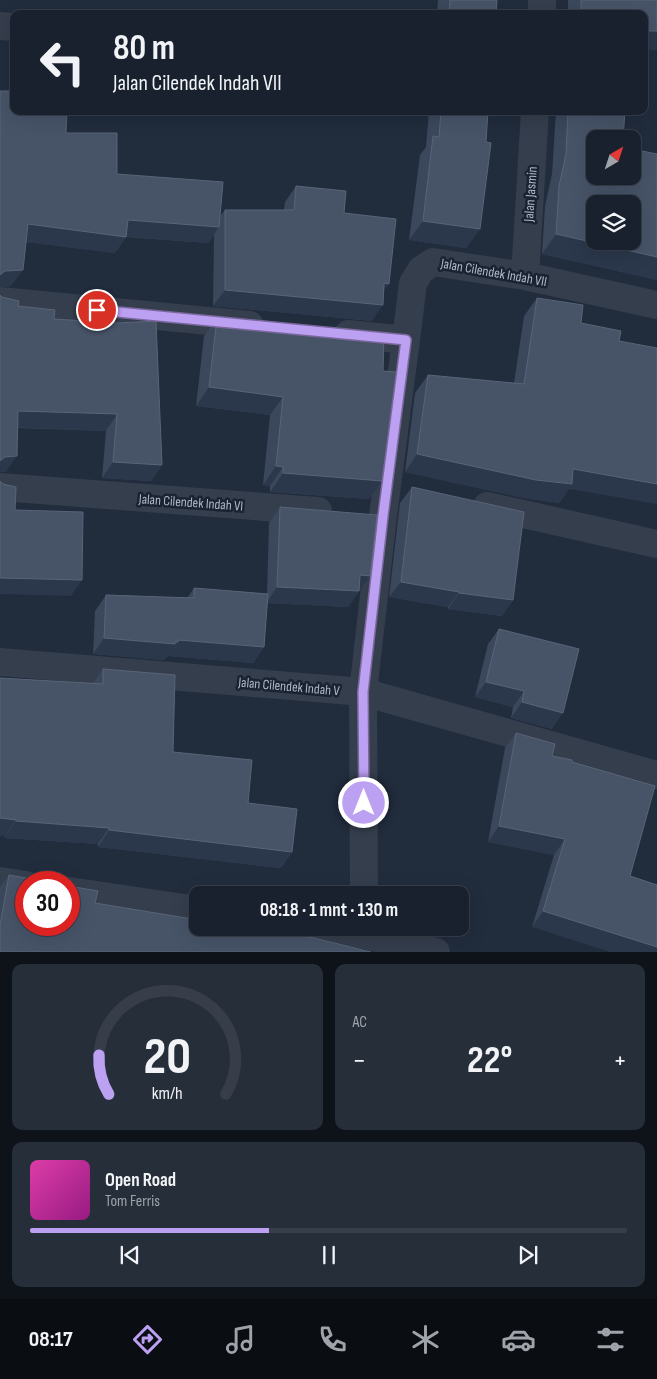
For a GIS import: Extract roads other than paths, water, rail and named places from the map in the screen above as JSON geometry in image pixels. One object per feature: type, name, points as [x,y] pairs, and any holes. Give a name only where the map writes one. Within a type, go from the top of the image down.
[{"type":"street","name":"Jalan Jasmin","points":[[525,276],[535,115]]},
{"type":"street","name":"Jalan Cilendek Indah VII","points":[[406,340],[413,283],[421,270],[433,262],[525,276],[657,305]]},
{"type":"street","points":[[0,300],[277,328]]},
{"type":"street","points":[[327,332],[406,340],[398,486],[363,515],[364,886]]},
{"type":"street","name":"Jalan Cilendek Indah VI","points":[[0,487],[363,515]]},
{"type":"street","points":[[465,501],[657,544]]},
{"type":"street","name":"Jalan Cilendek Indah V","points":[[0,662],[363,692],[657,775]]},
{"type":"street","points":[[0,881],[15,883]]},
{"type":"street","points":[[80,893],[189,909]]},
{"type":"street","points":[[381,936],[436,952]]}]
